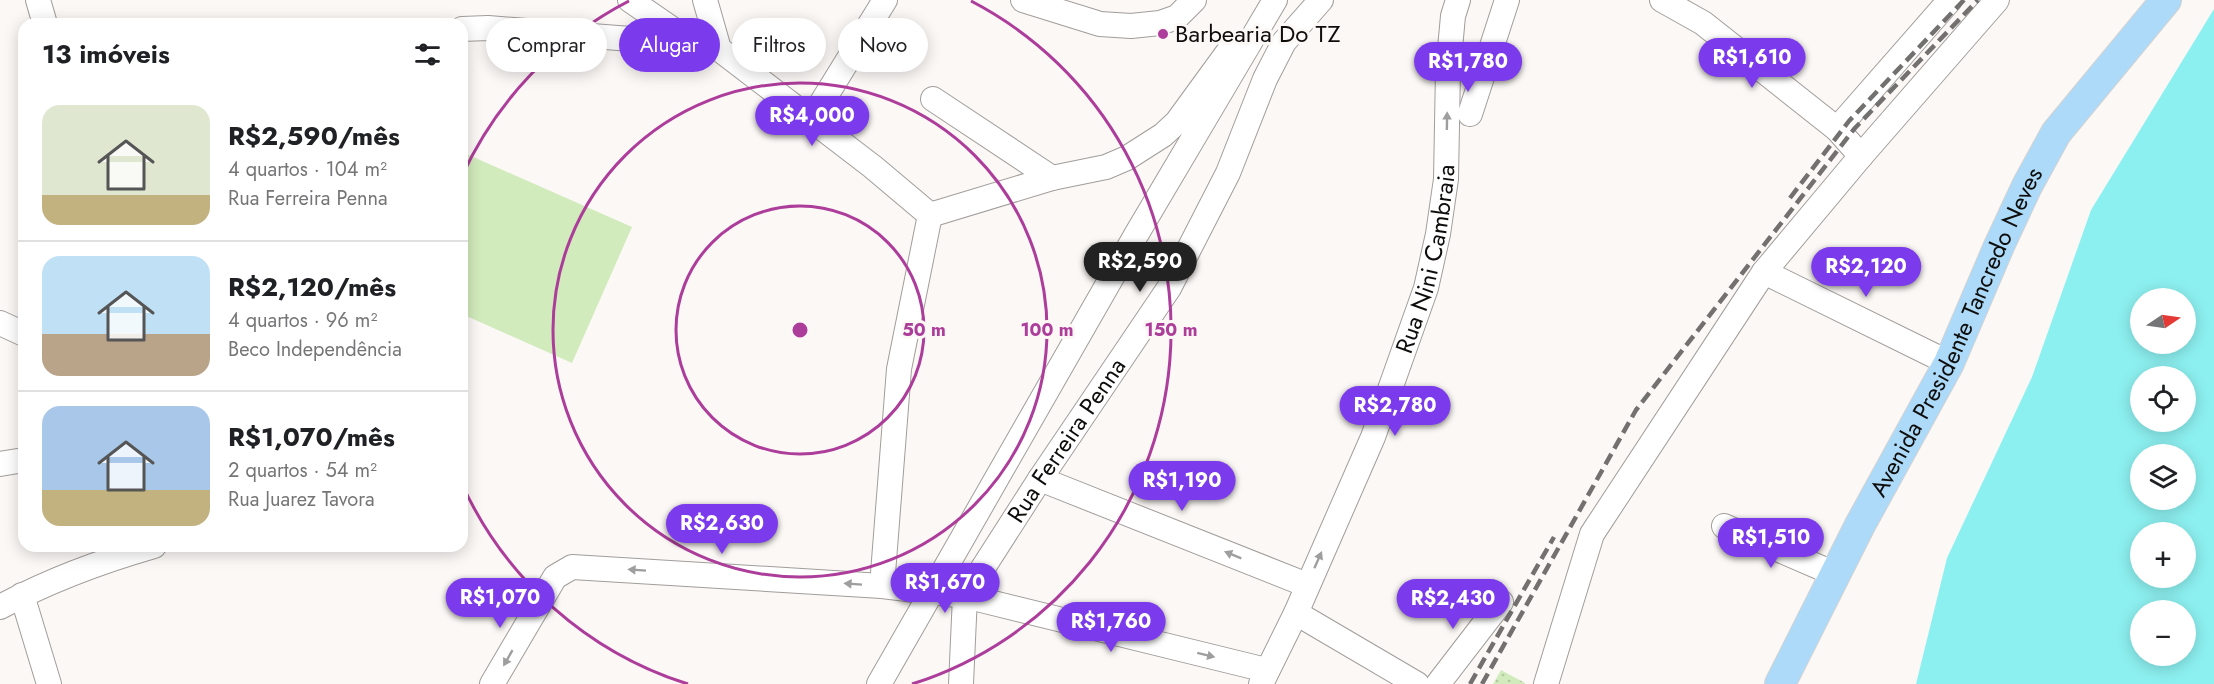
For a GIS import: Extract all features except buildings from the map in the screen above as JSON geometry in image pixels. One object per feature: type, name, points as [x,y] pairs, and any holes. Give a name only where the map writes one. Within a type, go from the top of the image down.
[{"type":"main road","name":"Avenida Presidente Tancredo Neves","points":[[1780,684],[1835,574],[1949,363],[1999,246],[2027,186],[2056,133],[2166,0]]},
{"type":"street","points":[[38,0],[43,18]]},
{"type":"street","points":[[630,0],[656,18]]},
{"type":"street","points":[[705,0],[710,18]]},
{"type":"street","points":[[812,120],[885,0]]},
{"type":"street","points":[[1023,0],[1100,24],[1131,26],[1160,23],[1177,17],[1194,0]]},
{"type":"street","points":[[879,684],[1136,235],[1275,0]]},
{"type":"street","name":"Rua Ferreira Penna","points":[[965,596],[1040,479],[1169,288],[1228,173],[1270,69],[1284,42],[1321,0]]},
{"type":"street","name":"Rua Nini Cambraia","points":[[1264,677],[1296,613],[1373,437],[1426,288],[1438,234],[1446,179],[1448,70],[1456,0]]},
{"type":"street","points":[[1470,114],[1507,0]]},
{"type":"street","points":[[1662,0],[1703,23],[1837,129],[1861,156]]},
{"type":"street","points":[[1837,129],[1950,0]]},
{"type":"street","points":[[1546,684],[1592,534],[1764,272],[1996,0]]},
{"type":"street","points":[[468,29],[488,28],[619,38]]},
{"type":"street","points":[[930,215],[1052,178],[1117,163],[1163,135],[1177,122],[1230,49],[1243,41],[1252,40]]},
{"type":"street","points":[[720,50],[873,167],[930,215]]},
{"type":"street","points":[[933,99],[1052,178]]},
{"type":"street","points":[[882,586],[900,369],[930,215]]},
{"type":"street","points":[[1764,272],[1949,363]]},
{"type":"street","points":[[0,323],[18,331]]},
{"type":"street","points":[[0,464],[18,461]]},
{"type":"street","points":[[1040,479],[1307,585]]},
{"type":"street","points":[[1724,525],[1835,574]]},
{"type":"street","points":[[0,607],[22,595],[134,552]]},
{"type":"street","points":[[492,684],[555,577],[572,567],[882,586],[965,596],[1264,677]]},
{"type":"street","points":[[22,595],[49,684]]},
{"type":"street","points":[[961,684],[965,596]]},
{"type":"street","points":[[1437,684],[1501,602]]},
{"type":"street","points":[[1296,613],[1417,684]]},
{"type":"green space","points":[[468,155],[632,227],[572,363],[468,317]]},
{"type":"green space","points":[[1501,670],[1525,683],[1525,684],[1493,684]]},
{"type":"water","points":[[2214,9],[2214,684],[1916,684],[1947,558],[2032,377],[2091,210]]},
{"type":"railway","points":[[1790,198],[1849,121],[1964,0]]},
{"type":"railway","points":[[1482,684],[1636,410],[1855,128],[1978,0]]},
{"type":"railway","points":[[1470,684],[1554,537]]},
{"type":"place","name":"Barbearia Do TZ","points":[[1163,34]]}]
